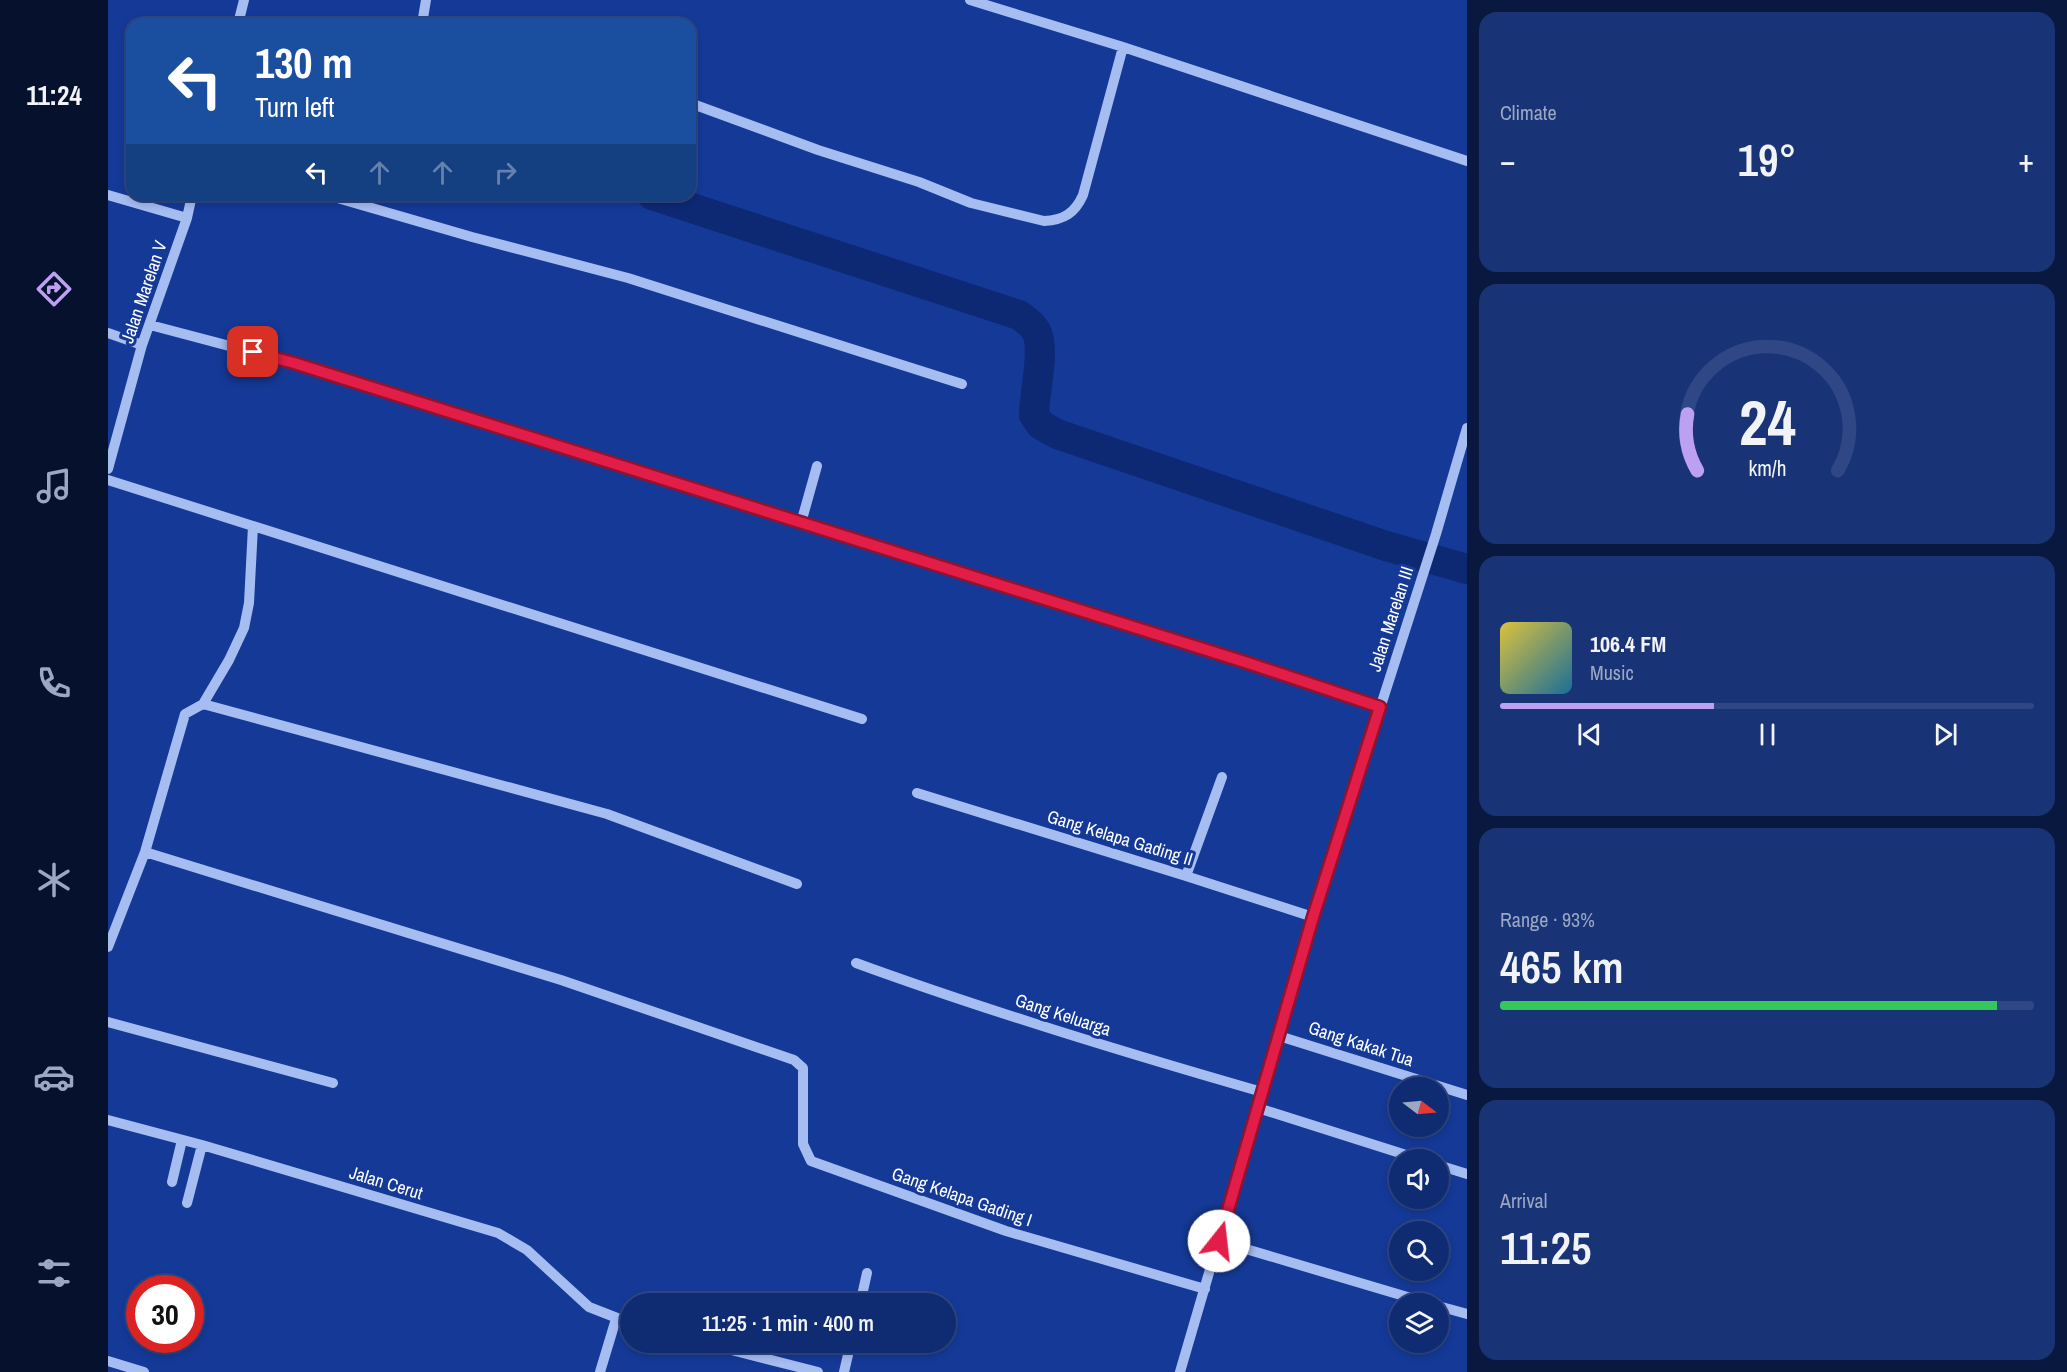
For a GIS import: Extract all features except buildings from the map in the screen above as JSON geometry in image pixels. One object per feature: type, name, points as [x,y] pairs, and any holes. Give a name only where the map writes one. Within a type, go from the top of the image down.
[{"type":"street","points":[[240,18],[244,0]]},
{"type":"street","points":[[423,18],[426,0]]},
{"type":"street","points":[[970,0],[1123,47],[1467,161]]},
{"type":"street","points":[[696,105],[818,150],[919,182],[971,203],[1044,221],[1056,221],[1068,216],[1078,206],[1083,195],[1123,47]]},
{"type":"street","points":[[108,195],[126,200]]},
{"type":"street","points":[[129,201],[187,218]]},
{"type":"street","name":"Jalan Marelan V","points":[[108,469],[142,345],[187,218],[191,201]]},
{"type":"street","points":[[348,201],[628,278],[962,384]]},
{"type":"street","points":[[150,325],[294,363],[1248,663],[1380,707]]},
{"type":"street","points":[[108,333],[142,345]]},
{"type":"street","name":"Jalan Marelan III","points":[[1180,1372],[1313,917],[1436,534],[1467,428]]},
{"type":"street","points":[[801,523],[817,466]]},
{"type":"street","points":[[108,480],[862,719]]},
{"type":"street","points":[[108,947],[145,852],[185,714],[203,704],[229,660],[244,628],[249,603],[253,526]]},
{"type":"street","points":[[203,704],[607,814],[797,884]]},
{"type":"street","points":[[1186,876],[1222,777]]},
{"type":"street","name":"Gang Kelapa Gading II","points":[[917,793],[1313,917]]},
{"type":"street","name":"Gang Kelapa Gading I","points":[[145,852],[561,980],[794,1060],[802,1068],[803,1144],[811,1161],[1006,1231],[1205,1289]]},
{"type":"street","name":"Gang Keluarga","points":[[856,963],[934,992],[1132,1055],[1262,1092]]},
{"type":"street","points":[[108,1022],[333,1083]]},
{"type":"street","name":"Gang Kakak Tua","points":[[1279,1035],[1467,1095]]},
{"type":"street","points":[[1258,1108],[1389,1150]]},
{"type":"street","name":"Jalan Cerut","points":[[108,1120],[202,1145],[498,1233],[528,1250],[589,1308],[620,1320]]},
{"type":"street","points":[[172,1182],[182,1140]]},
{"type":"street","points":[[187,1203],[202,1145]]},
{"type":"street","points":[[1449,1168],[1467,1174]]},
{"type":"street","points":[[1219,1241],[1394,1293]]},
{"type":"street","points":[[862,1293],[867,1273]]},
{"type":"street","points":[[1449,1309],[1467,1314]]},
{"type":"street","points":[[600,1372],[616,1319]]},
{"type":"street","points":[[733,1353],[776,1367],[818,1372]]},
{"type":"street","points":[[844,1372],[848,1353]]},
{"type":"street","points":[[108,1361],[144,1372]]},
{"type":"waterway","points":[[670,201],[1019,315],[1032,326],[1039,339],[1040,359],[1034,415],[1041,425],[1057,434],[1386,546],[1467,569]]},
{"type":"route","points":[[253,352],[1226,656],[1380,707],[1313,917],[1219,1241]]}]
